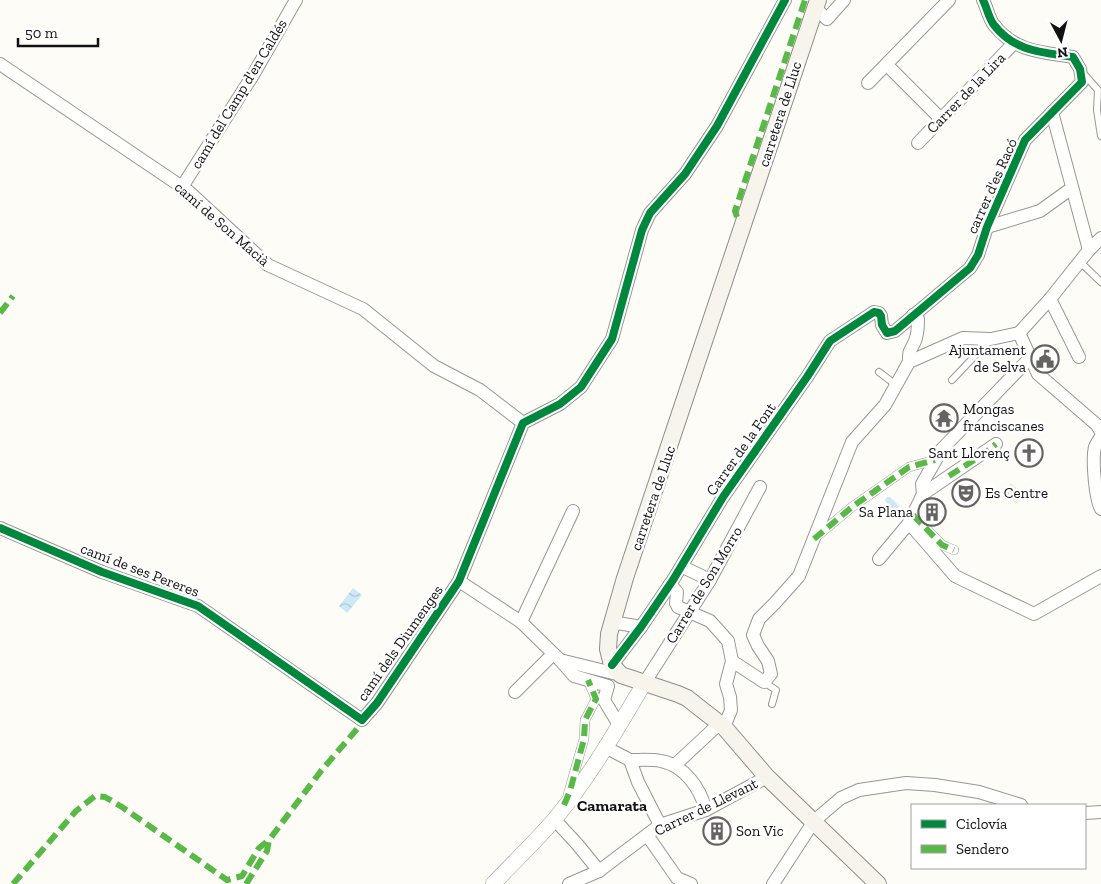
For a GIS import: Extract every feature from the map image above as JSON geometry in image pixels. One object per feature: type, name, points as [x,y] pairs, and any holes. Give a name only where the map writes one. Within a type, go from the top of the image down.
[{"type":"main road","name":"carretera de Lluc","points":[[616,670],[608,649],[612,622],[816,4]]},
{"type":"main road","points":[[616,670],[687,698],[722,725],[767,777],[878,884]]},
{"type":"street","name":"camí del Camp d'en Caldés","points":[[182,187],[296,0]]},
{"type":"street","points":[[523,423],[560,404],[581,387],[612,339],[642,230],[650,212],[685,174],[717,126],[785,0]]},
{"type":"street","points":[[816,4],[826,19],[844,0]]},
{"type":"street","points":[[868,83],[949,0]]},
{"type":"street","points":[[983,0],[994,25],[1014,44],[1034,51],[1073,57],[1080,69]]},
{"type":"street","name":"Carrer de la Lira","points":[[918,143],[1014,44]]},
{"type":"street","name":"camí de Son Macià","points":[[0,64],[182,187],[232,230],[268,265],[363,309],[434,366],[480,390],[523,423]]},
{"type":"street","points":[[886,65],[941,119]]},
{"type":"street","name":"carrer d'es Racó","points":[[913,315],[970,268],[978,255],[987,227],[1026,140],[1082,82],[1080,69]]},
{"type":"street","points":[[1052,112],[1089,250]]},
{"type":"street","points":[[987,227],[1040,211],[1072,188]]},
{"type":"street","points":[[909,362],[963,338],[991,339],[1019,333],[1101,238]]},
{"type":"street","points":[[1050,299],[1079,356]]},
{"type":"street","name":"Carrer de la Font","points":[[616,670],[723,497],[830,342],[874,312],[879,313],[881,316],[882,325],[887,333],[895,331],[913,315]]},
{"type":"street","points":[[732,661],[764,682],[771,674],[768,660],[753,635],[759,619],[776,603],[799,576],[852,442],[885,405],[909,362],[908,353],[915,341],[918,329],[918,319],[913,315]]},
{"type":"street","points":[[1019,333],[1038,374],[1100,431],[1095,447],[1095,470],[1098,503],[1101,509]]},
{"type":"street","points":[[879,559],[911,519],[923,494],[922,484],[935,460],[952,438],[1030,358]]},
{"type":"street","name":"camí dels Diumenges","points":[[362,720],[377,703],[459,581],[523,423]]},
{"type":"street","points":[[923,494],[996,444]]},
{"type":"street","points":[[814,539],[852,507],[909,467],[935,460]]},
{"type":"street","name":"Carrer de Son Morro","points":[[645,682],[710,580],[760,487]]},
{"type":"street","points":[[521,622],[573,511]]},
{"type":"street","points":[[911,519],[942,546],[954,550]]},
{"type":"street","points":[[911,519],[955,576],[1034,614],[1101,576]]},
{"type":"street","name":"camí de ses Pereres","points":[[0,528],[102,572],[198,606],[362,720]]},
{"type":"street","points":[[687,569],[710,580]]},
{"type":"street","points":[[459,581],[521,622],[574,676],[608,686],[604,700],[619,726]]},
{"type":"street","points":[[670,584],[677,592],[676,603],[678,607],[710,622],[728,641],[732,661],[726,684],[731,710],[722,725],[675,765]]},
{"type":"street","points":[[612,622],[641,627]]},
{"type":"street","points":[[556,657],[616,670]]},
{"type":"street","points":[[515,692],[556,657]]},
{"type":"street","points":[[564,806],[584,739],[585,720],[596,699],[588,680]]},
{"type":"street","points":[[493,884],[554,819],[577,789],[619,726],[645,682]]},
{"type":"street","points":[[605,747],[630,760],[660,761],[675,765],[691,780],[702,796],[706,810]]},
{"type":"street","points":[[630,760],[638,782],[660,825]]},
{"type":"street","name":"Carrer de Llevant","points":[[570,884],[600,871],[660,825],[706,810],[767,777]]},
{"type":"street","points":[[773,884],[814,821],[841,798],[859,790],[906,782],[979,792],[1018,804]]},
{"type":"street","points":[[1086,813],[1101,812]]},
{"type":"street","points":[[554,819],[600,871]]},
{"type":"street","points":[[647,836],[677,878],[688,884]]},
{"type":"lane","points":[[1080,69],[1098,90],[1101,136]]},
{"type":"lane","points":[[1080,262],[1101,282]]},
{"type":"lane","points":[[952,380],[991,339]]},
{"type":"lane","points":[[879,372],[896,385]]},
{"type":"lane","points":[[764,682],[776,690],[772,704]]},
{"type":"green space","points":[[1011,483],[1025,496],[1016,504],[1004,491]]},
{"type":"water","points":[[887,497],[890,497],[899,506],[893,514],[885,500]]},
{"type":"water","points":[[353,588],[362,595],[347,613],[339,606]]},
{"type":"marked path","points":[[737,217],[735,211],[805,0]]},
{"type":"marked path","points":[[0,313],[13,296]]},
{"type":"marked path","points":[[949,476],[996,444]]},
{"type":"marked path","points":[[814,539],[852,507],[909,467],[935,460]]},
{"type":"marked path","points":[[913,515],[942,545],[954,550]]},
{"type":"marked path","points":[[564,805],[570,791],[584,739],[585,720],[596,699],[588,680]]},
{"type":"marked path","points":[[246,884],[267,851],[269,840],[321,771],[357,729],[362,720]]},
{"type":"marked path","points":[[13,884],[76,811],[95,796],[105,797],[122,807],[227,880],[242,876],[259,848],[269,840]]},
{"type":"cycle path","points":[[0,528],[102,572],[198,606],[362,720],[377,703],[459,581],[523,423],[560,404],[581,387],[612,339],[642,230],[650,213],[685,174],[717,126],[785,0]]},
{"type":"cycle path","points":[[612,665],[673,580],[723,497],[830,341],[874,312],[879,313],[881,316],[882,325],[887,333],[895,331],[970,268],[978,255],[987,227],[1025,140],[1082,82],[1080,69],[1073,57],[1040,52],[1020,46],[1002,34],[992,23],[983,0]]},
{"type":"place","name":"Ajuntament de Selva","points":[[1045,359]]},
{"type":"place","name":"Mongas franciscanes","points":[[944,418]]},
{"type":"place","name":"Sant Llorenç","points":[[1029,453]]},
{"type":"place","name":"Es Centre","points":[[966,493]]},
{"type":"place","name":"Sa Plana","points":[[932,512]]},
{"type":"place","name":"Son Vic","points":[[717,831]]},
{"type":"district","name":"Camarata","points":[[612,805]]}]
